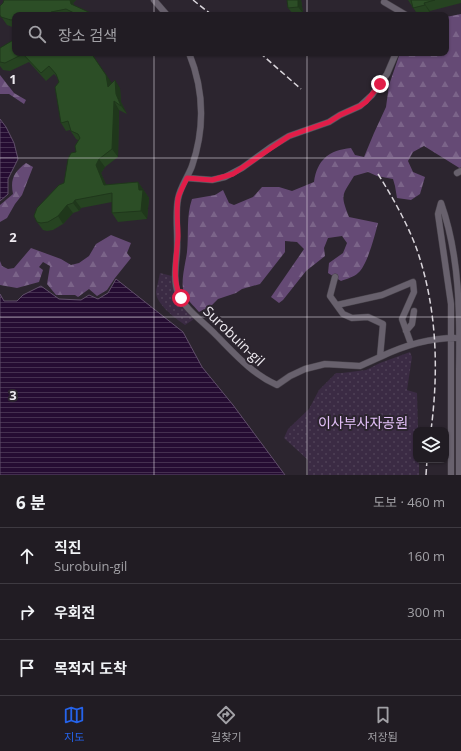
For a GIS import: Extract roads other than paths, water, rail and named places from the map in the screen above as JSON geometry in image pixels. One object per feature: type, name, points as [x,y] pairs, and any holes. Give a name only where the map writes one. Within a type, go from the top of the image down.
[{"type":"street","points":[[154,0],[164,12]]},
{"type":"street","points":[[384,2],[401,12]]},
{"type":"street","name":"Surobuin-gil","points":[[190,56],[199,86],[201,115],[197,149],[187,178],[180,192],[177,204],[178,238],[175,273],[178,292],[191,311],[249,368],[261,377],[277,385],[290,376],[305,369],[324,364],[360,366],[380,357]]},
{"type":"street","points":[[187,178],[212,180],[233,174],[289,136],[329,122],[360,106],[372,95],[387,74],[395,56]]},
{"type":"street","points":[[450,475],[451,304],[438,214],[441,203],[458,256],[460,314],[458,475]]},
{"type":"street","points":[[445,257],[458,256]]},
{"type":"street","points":[[335,278],[330,296],[343,314],[352,318],[368,317],[383,324],[380,357]]},
{"type":"street","points":[[337,305],[382,295],[413,282],[414,292],[402,319],[411,344]]},
{"type":"street","points":[[406,331],[412,324],[414,311]]},
{"type":"street","points":[[380,357],[401,347],[420,341],[442,338],[460,338]]},
{"type":"railway","points":[[193,0],[208,12]]},
{"type":"railway","points":[[263,56],[301,89]]},
{"type":"railway","points":[[378,174],[399,210],[412,237],[423,269],[428,292],[432,315],[435,361],[434,407],[431,427]]},
{"type":"railway","points":[[426,475],[427,463]]},
{"type":"park label","name":"이사부사자공원","points":[[363,423]]}]
